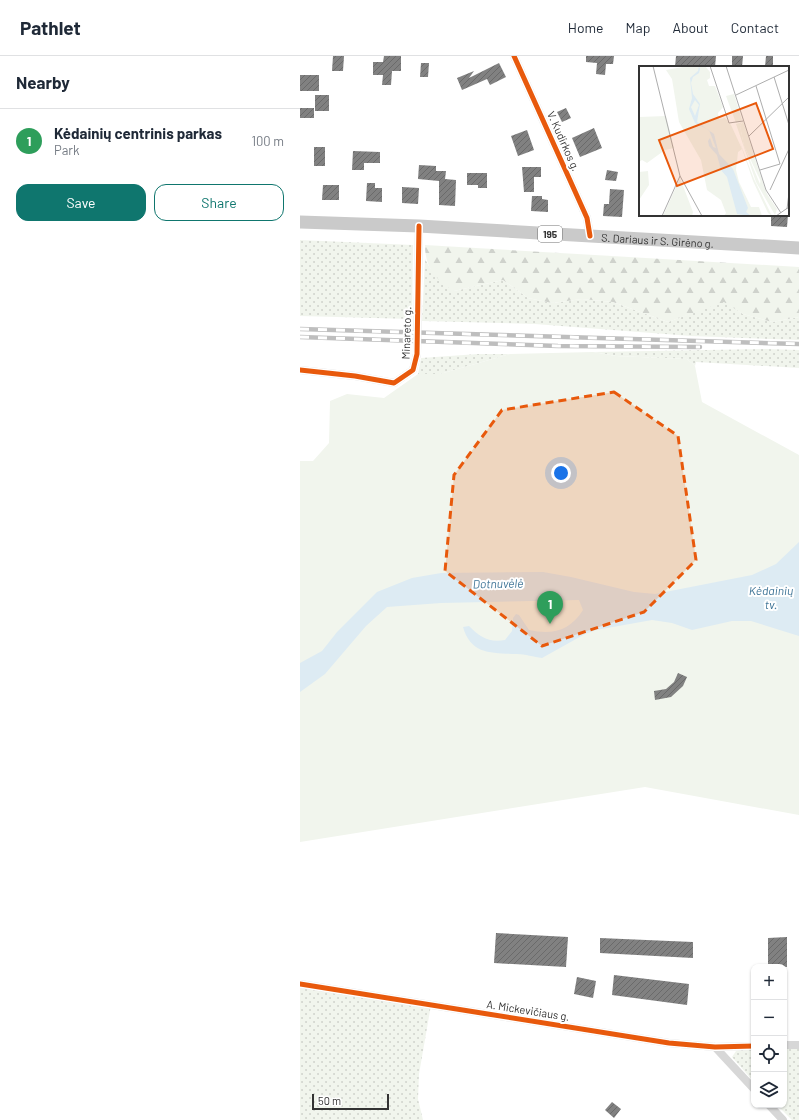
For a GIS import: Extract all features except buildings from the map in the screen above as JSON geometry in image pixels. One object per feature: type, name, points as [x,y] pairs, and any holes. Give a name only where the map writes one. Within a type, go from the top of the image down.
[{"type":"main road","name":"S. Dariaus ir S. Girėno g.","points":[[300,222],[419,226],[799,248]]},
{"type":"street","name":"V. Kudirkos g.","points":[[514,56],[587,218],[590,236]]},
{"type":"street","name":"Minareto g.","points":[[300,370],[355,376],[394,383],[413,370],[417,354],[419,226]]},
{"type":"street","name":"A. Mickevičiaus g.","points":[[300,984],[669,1043],[715,1048],[751,1046]]},
{"type":"street","points":[[787,1045],[799,1045]]},
{"type":"street","points":[[715,1048],[751,1086]]},
{"type":"street","points":[[772,1108],[783,1120]]},
{"type":"highlighted area","points":[[614,392],[678,436],[696,560],[644,612],[542,646],[445,571],[454,475],[502,410]]},
{"type":"green space","points":[[300,240],[413,245],[412,319],[300,316]]},
{"type":"green space","points":[[425,245],[799,267],[799,317],[772,322],[743,314],[724,302],[668,322],[613,302],[582,299],[552,303],[528,298],[503,280],[454,291],[441,282],[432,272],[425,253]]},
{"type":"green space","points":[[425,259],[430,268],[454,291],[503,280],[528,298],[552,303],[582,299],[613,302],[668,322],[724,301],[743,314],[772,322],[799,317],[799,340],[691,336],[535,324],[422,321]]},
{"type":"green space","points":[[766,349],[799,350],[799,368],[696,362],[695,366],[687,359],[616,356],[593,352]]},
{"type":"green space","points":[[593,352],[616,356],[687,359],[695,366],[702,402],[799,455],[799,815],[645,787],[300,842],[300,461],[313,461],[329,443],[330,401],[347,394],[384,398],[418,374],[440,374],[510,354]]},
{"type":"green space","points":[[478,354],[510,354],[440,374],[418,374],[421,358]]},
{"type":"green space","points":[[300,988],[431,1005],[419,1074],[418,1099],[423,1120],[300,1120]]},
{"type":"green space","points":[[787,1049],[799,1049],[799,1120],[792,1120],[780,1108],[787,1108]]},
{"type":"green space","points":[[751,1050],[751,1079],[732,1057],[736,1051]]},
{"type":"water","name":"Kėdainių tv.","points":[[799,542],[799,636],[751,621],[732,621],[692,630],[672,623],[652,620],[596,630],[585,634],[542,658],[523,654],[484,651],[471,643],[463,627],[469,626],[481,636],[489,640],[505,640],[512,631],[513,618],[516,614],[519,615],[529,630],[545,632],[560,630],[572,623],[583,610],[579,600],[441,603],[387,607],[366,626],[325,674],[300,692],[300,663],[322,651],[337,632],[377,592],[412,578],[441,573],[543,572],[634,592],[655,594],[752,575],[776,564]]},
{"type":"railway","points":[[300,329],[799,344]]},
{"type":"railway","points":[[300,337],[558,346],[700,347]]},
{"type":"cycle path","points":[[514,56],[587,218],[590,236]]},
{"type":"cycle path","points":[[300,370],[355,376],[394,383],[413,370],[417,354],[419,226]]},
{"type":"cycle path","points":[[300,984],[669,1043],[715,1047],[751,1046]]},
{"type":"place","name":"Kėdainių centrinis parkas","points":[[550,624]]},
{"type":"water label","name":"Dotnuvėlė","points":[[498,583]]}]
